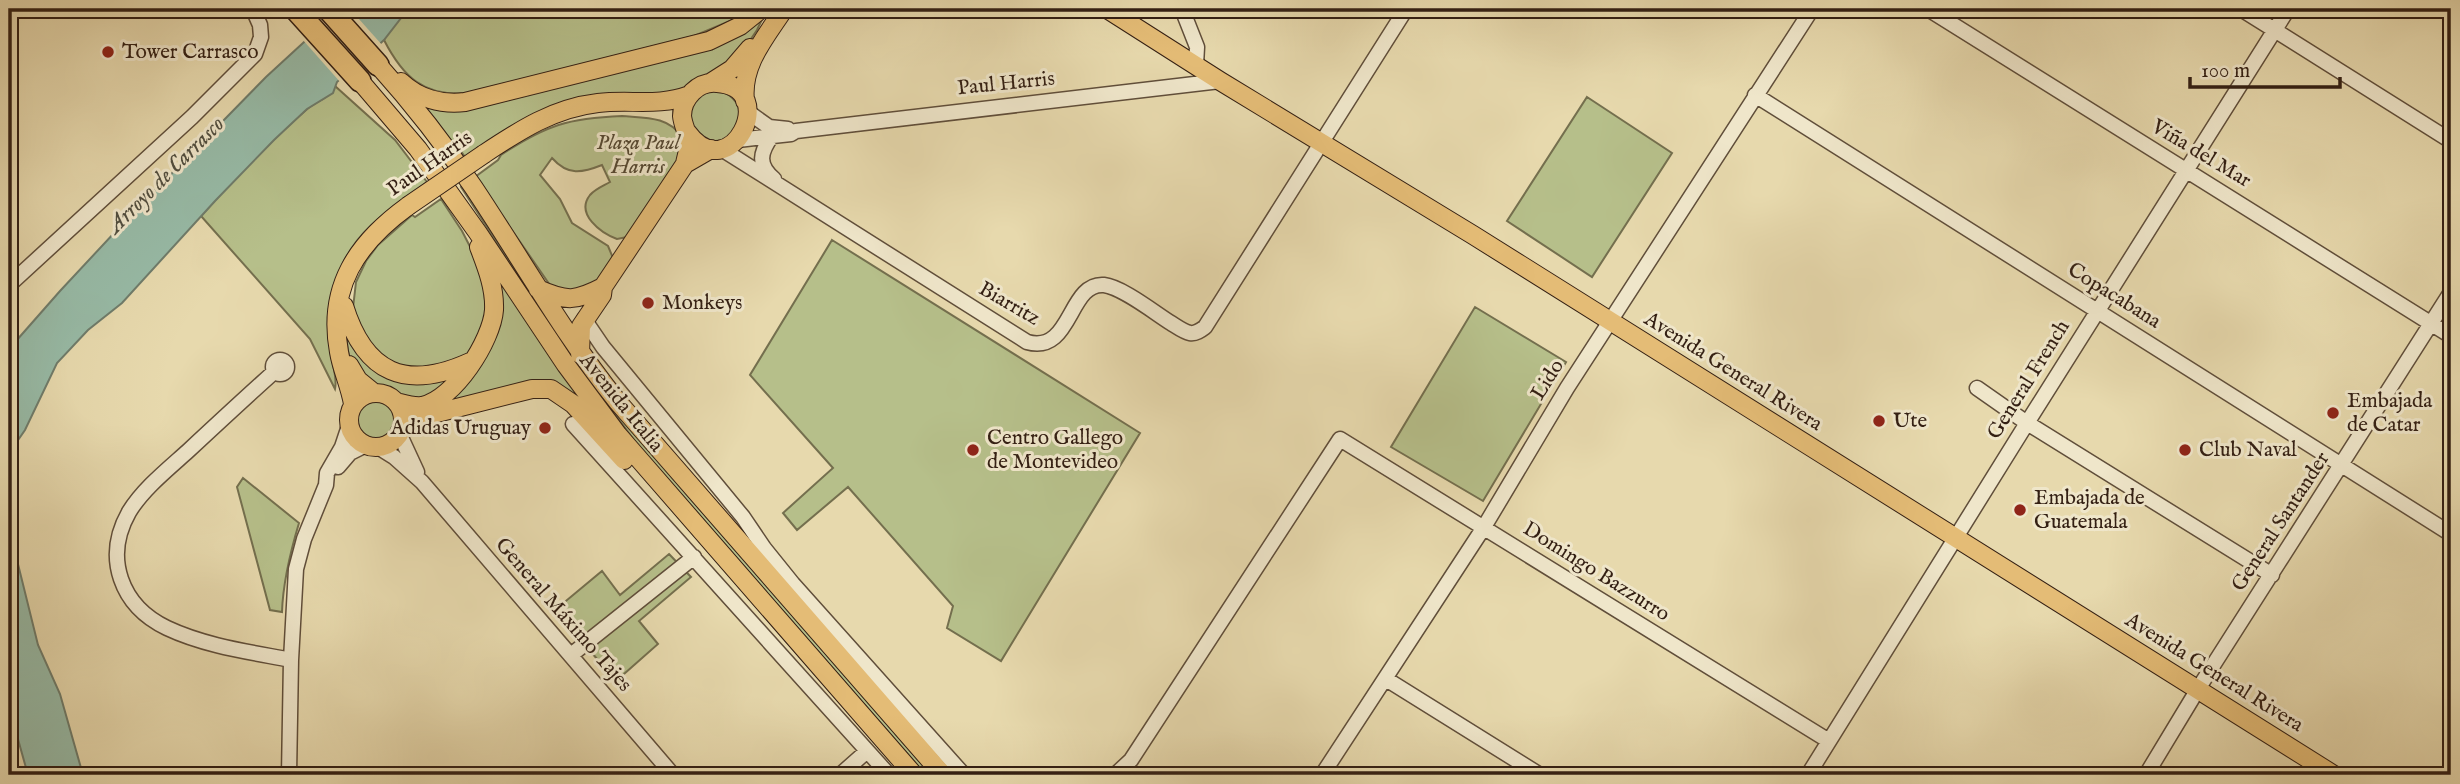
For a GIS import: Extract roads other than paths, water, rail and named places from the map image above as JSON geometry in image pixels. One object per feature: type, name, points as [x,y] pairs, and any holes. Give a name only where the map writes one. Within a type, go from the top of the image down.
[{"type":"highway","name":"Avenida Italia","points":[[328,9],[378,65]]},
{"type":"highway","name":"Avenida Italia","points":[[296,10],[360,81]]},
{"type":"main road","points":[[378,65],[421,95],[447,102],[465,102],[709,41],[740,26],[761,9]]},
{"type":"main road","points":[[580,354],[580,331],[584,319],[685,164],[689,141],[683,109],[690,94],[727,74],[744,57],[773,9]]},
{"type":"main road","points":[[685,164],[738,140],[748,122],[744,89],[747,69],[783,9]]},
{"type":"main road","name":"Avenida General Rivera","points":[[1107,9],[2334,775]]},
{"type":"main road","name":"Avenida Italia","points":[[378,65],[438,138],[580,354],[633,421],[758,553],[943,775]]},
{"type":"main road","name":"Avenida Italia","points":[[360,81],[418,149],[587,396],[651,476],[914,775]]},
{"type":"main road","points":[[710,83],[734,88],[747,107]]},
{"type":"main road","name":"Paul Harris","points":[[353,404],[337,339],[336,320],[343,284],[355,258],[370,238],[536,121],[576,107],[619,102],[664,103],[690,94]]},
{"type":"main road","name":"Paul Harris","points":[[486,157],[539,126],[578,114],[619,110],[652,113],[676,119],[685,129]]},
{"type":"main road","points":[[685,129],[697,143],[716,148]]},
{"type":"main road","name":"Paul Harris","points":[[374,393],[358,380],[349,366],[343,337],[344,306],[352,275],[361,259],[375,241],[411,208]]},
{"type":"main road","points":[[478,233],[478,246],[492,284],[494,311],[490,330],[473,360],[448,391],[433,402],[416,406],[374,393],[359,398],[353,404],[348,419],[349,426],[359,441],[372,446],[390,443],[407,424],[421,417],[532,389],[551,389],[573,404],[633,469],[651,476]]},
{"type":"main road","points":[[570,300],[603,287]]},
{"type":"main road","points":[[538,289],[578,305],[584,319]]},
{"type":"main road","points":[[344,306],[362,347],[371,357],[391,370],[415,377],[428,376],[441,374],[473,360]]},
{"type":"main road","points":[[396,402],[402,413],[400,432]]},
{"type":"street","points":[[9,285],[192,117],[255,54],[261,37],[260,25],[253,9]]},
{"type":"street","points":[[1182,9],[1197,47],[1196,65]]},
{"type":"street","points":[[1320,142],[1406,9]]},
{"type":"street","name":"Lido","points":[[1322,775],[1484,527],[1567,388],[1812,9]]},
{"type":"street","name":"Viña del Mar","points":[[1928,9],[2451,335]]},
{"type":"street","points":[[2241,9],[2451,141]]},
{"type":"street","name":"General French","points":[[1808,775],[2026,423],[2288,9]]},
{"type":"street","name":"Paul Harris","points":[[747,107],[769,127],[796,131],[1220,81]]},
{"type":"street","name":"Copacabana","points":[[1755,94],[2451,534]]},
{"type":"street","name":"Paul Harris","points":[[738,140],[796,131]]},
{"type":"street","name":"Biarritz","points":[[772,136],[764,148],[761,161],[767,174],[782,187]]},
{"type":"street","name":"Biarritz","points":[[716,148],[1027,342],[1043,344],[1054,338],[1084,294],[1100,285],[1108,285],[1190,333],[1205,327],[1320,142]]},
{"type":"street","name":"General Santander","points":[[2146,775],[2451,292]]},
{"type":"street","name":"Avenida Italia","points":[[584,319],[650,406],[743,517],[758,553],[793,584],[964,775]]},
{"type":"street","points":[[274,372],[158,478],[130,511],[120,534],[117,557],[119,578],[130,597],[142,611],[165,627],[192,638],[291,660]]},
{"type":"street","points":[[1977,387],[2026,423],[2272,575]]},
{"type":"street","points":[[573,424],[890,775]]},
{"type":"street","points":[[289,775],[296,569],[304,539],[326,485],[327,473],[342,447],[349,426]]},
{"type":"street","name":"General Máximo Tajes","points":[[400,432],[422,482]]},
{"type":"street","name":"Domingo Bazzurro","points":[[1131,760],[1340,439],[1829,741]]},
{"type":"street","points":[[326,485],[345,457],[372,446]]},
{"type":"street","name":"General Máximo Tajes","points":[[372,446],[394,457],[422,482],[673,775]]},
{"type":"street","points":[[571,655],[694,557]]},
{"type":"street","points":[[1386,679],[1540,775]]},
{"type":"street","points":[[840,775],[867,751]]},
{"type":"street","points":[[1115,775],[1131,760]]},
{"type":"street","points":[[1128,775],[1131,760]]},
{"type":"place","name":"Tower Carrasco","points":[[108,52]]},
{"type":"place","name":"Monkeys","points":[[648,303]]},
{"type":"place","name":"Embajada de Catar","points":[[2333,413]]},
{"type":"place","name":"Ute","points":[[1879,421]]},
{"type":"place","name":"Adidas Uruguay","points":[[545,428]]},
{"type":"place","name":"Centro Gallego de Montevideo","points":[[973,450]]},
{"type":"place","name":"Club Naval","points":[[2185,450]]},
{"type":"place","name":"Embajada de Guatemala","points":[[2020,510]]},
{"type":"park label","name":"Plaza Paul Harris","points":[[638,155]]},
{"type":"water label","name":"Arroyo de Carrasco","points":[[166,175]]}]
